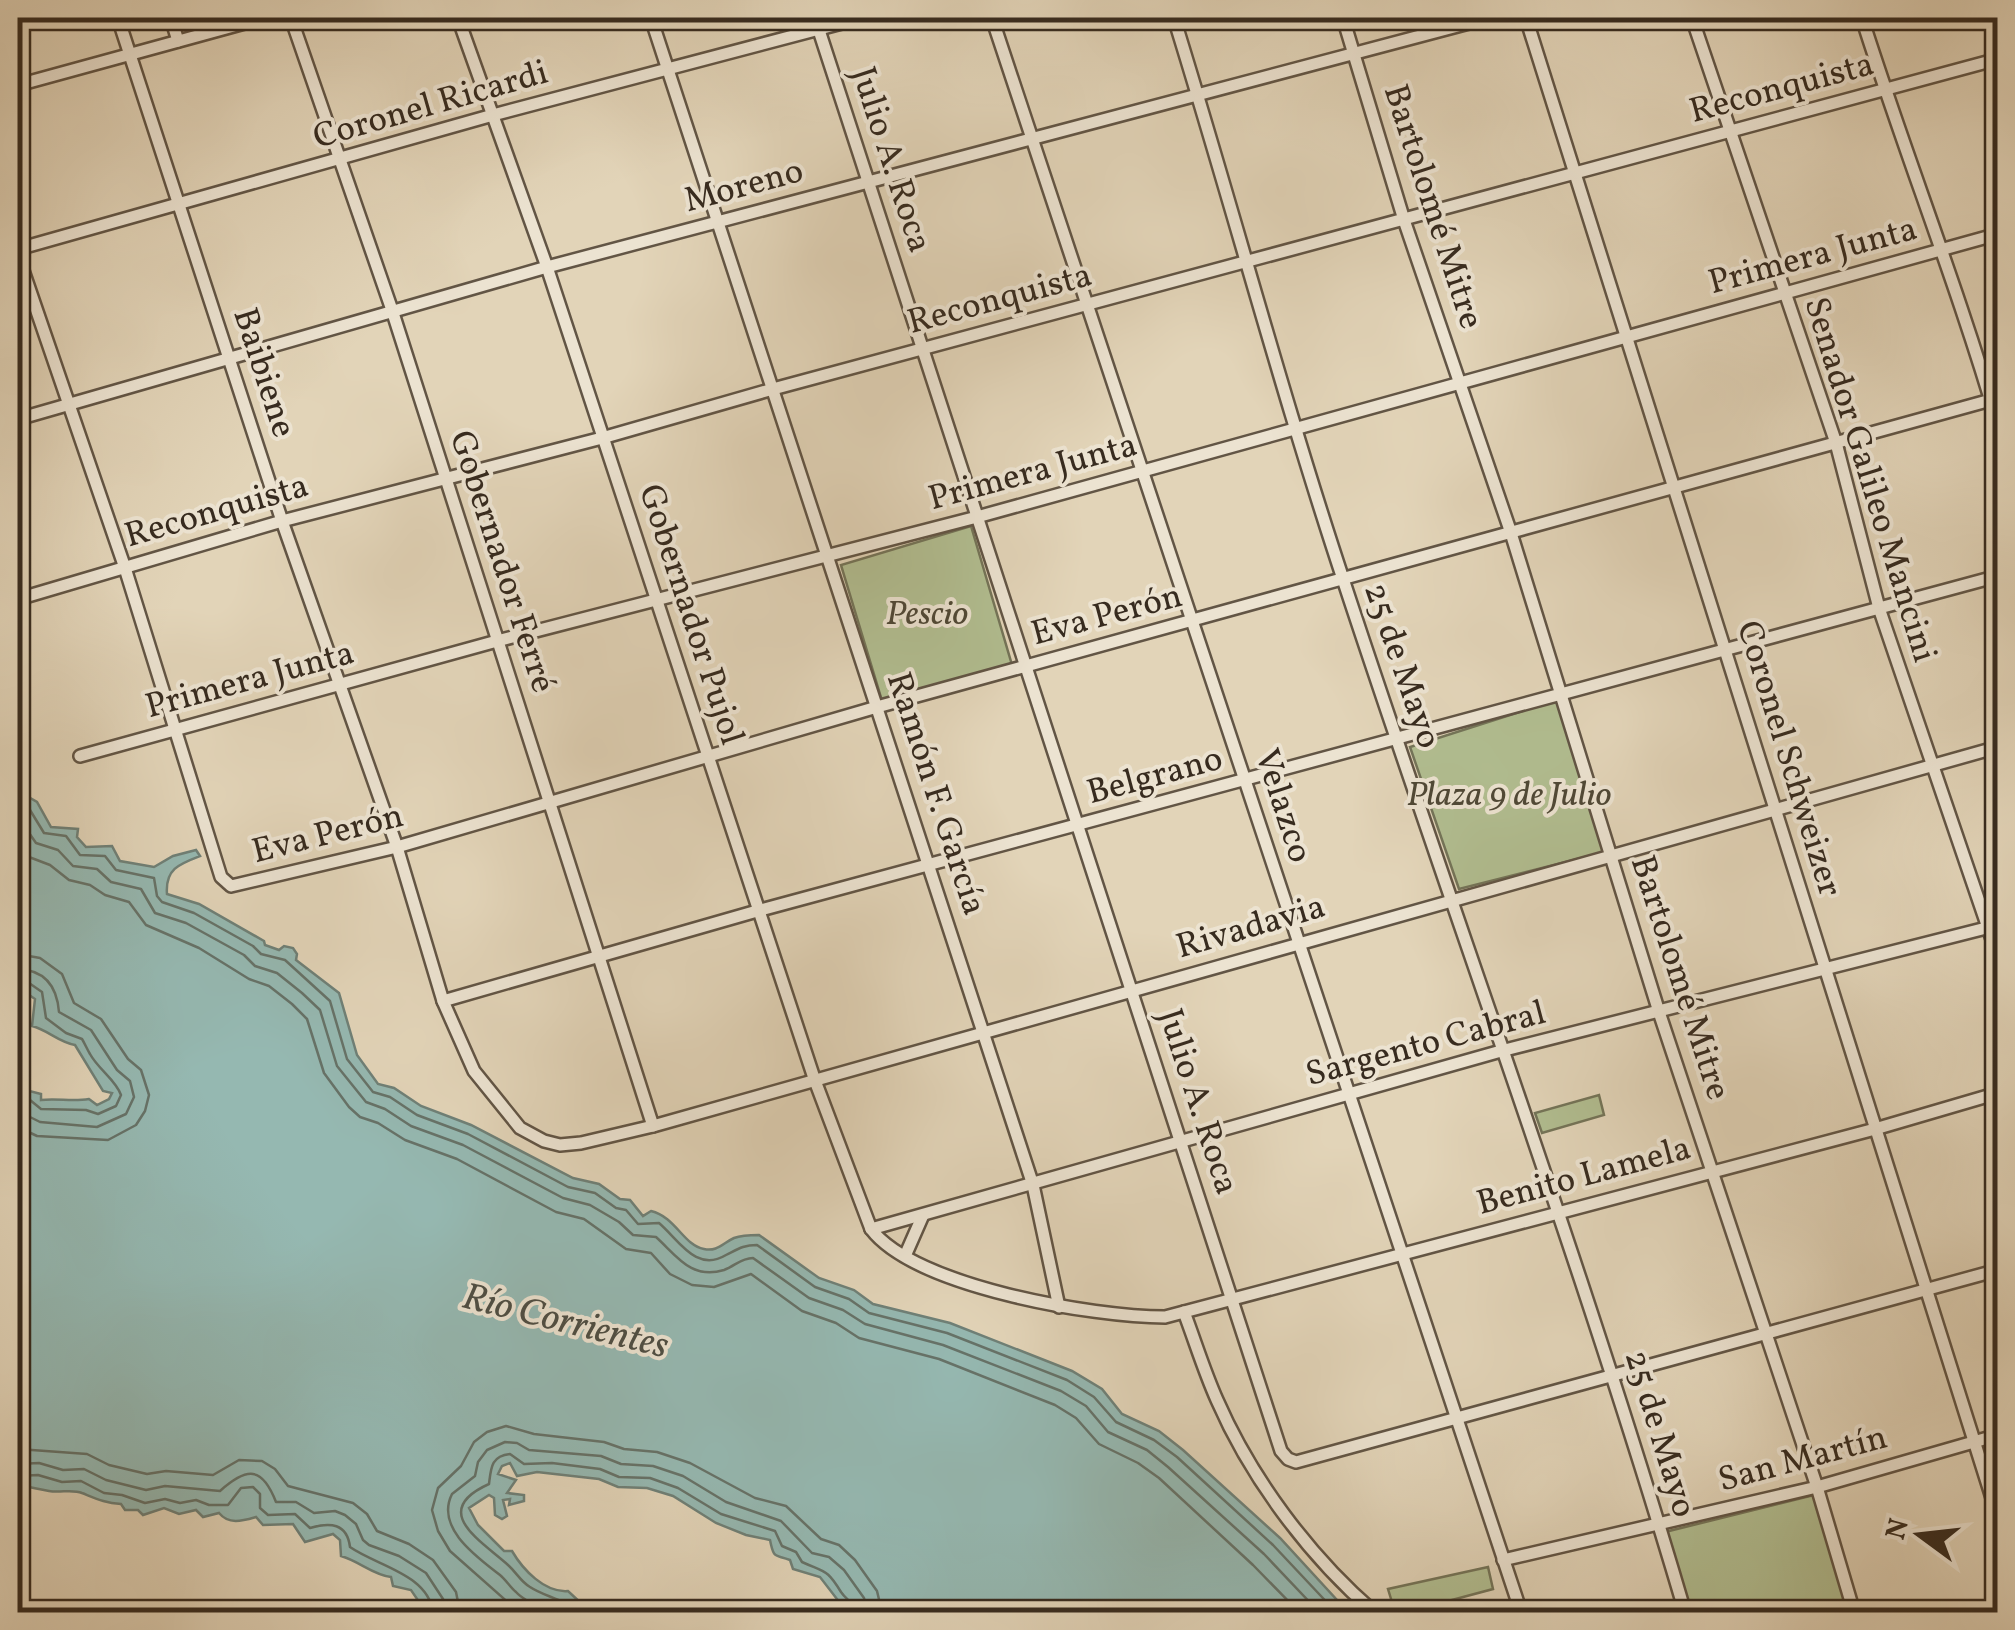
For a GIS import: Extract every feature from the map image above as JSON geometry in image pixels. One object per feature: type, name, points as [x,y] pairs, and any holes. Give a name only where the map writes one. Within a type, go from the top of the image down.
[{"type":"street","name":"Baibiene","points":[[118,18],[282,521],[397,847],[444,1001],[474,1071],[520,1128]]},
{"type":"street","points":[[171,18],[178,41]]},
{"type":"street","points":[[18,85],[263,18]]},
{"type":"street","name":"Gobernador Ferré","points":[[291,18],[392,310],[652,1126]]},
{"type":"street","name":"Gobernador Pujol","points":[[458,18],[547,266],[757,911],[871,1229]]},
{"type":"street","name":"Ramón F. García","points":[[650,18],[984,1032],[1032,1185],[1059,1307]]},
{"type":"street","name":"Coronel Ricardi","points":[[18,253],[816,23],[861,18]]},
{"type":"street","name":"Velazco","points":[[992,18],[1521,1612]]},
{"type":"street","name":"25 de Mayo","points":[[1174,18],[1342,578],[1501,1051],[1560,1211],[1684,1612]]},
{"type":"street","name":"Bartolomé Mitre","points":[[1343,18],[1404,220],[1462,383],[1563,694],[1659,1012],[1818,1487],[1854,1612]]},
{"type":"street","name":"Moreno","points":[[18,418],[231,360],[547,266],[1488,18]]},
{"type":"street","name":"Coronel Schweizer","points":[[1526,18],[1998,1516]]},
{"type":"street","name":"Senador Galileo Mancini","points":[[1692,18],[1836,443],[1879,608],[1930,765],[1993,926],[1998,957]]},
{"type":"street","points":[[1862,18],[1884,90],[1944,249],[1994,399],[1998,425]]},
{"type":"street","name":"Julio A. Roca","points":[[816,23],[1281,1451],[1296,1462],[1456,1417]]},
{"type":"street","name":"Reconquista","points":[[18,599],[282,521],[602,438],[1998,59]]},
{"type":"street","name":"Primera Junta","points":[[80,756],[498,641],[828,558],[1998,234]]},
{"type":"street","points":[[18,253],[126,568],[174,730]]},
{"type":"street","name":"Eva Perón","points":[[174,730],[221,877],[232,886],[397,847],[877,707],[1994,399]]},
{"type":"street","name":"Belgrano","points":[[444,1001],[757,911],[1998,576]]},
{"type":"street","name":"Rivadavia","points":[[520,1128],[560,1145],[652,1126],[1998,747]]},
{"type":"street","name":"Sargento Cabral","points":[[871,1229],[1501,1051],[1993,926]]},
{"type":"street","name":"Benito Lamela","points":[[871,1229],[881,1242],[927,1268],[1059,1307],[1132,1317],[1165,1317],[1998,1093]]},
{"type":"street","points":[[904,1256],[924,1215]]},
{"type":"street","points":[[1456,1417],[1998,1270]]},
{"type":"street","points":[[1184,1312],[1217,1400],[1264,1483],[1329,1568],[1374,1612]]},
{"type":"street","name":"San Martín","points":[[1504,1560],[1818,1487],[1998,1436]]},
{"type":"street","points":[[1977,1612],[1998,1607]]},
{"type":"green space","name":"Pescio","points":[[971,526],[1012,665],[883,704],[841,565]]},
{"type":"green space","name":"Plaza 9 de Julio","points":[[1560,699],[1605,852],[1459,889],[1410,747]]},
{"type":"green space","points":[[1599,1095],[1604,1115],[1542,1133],[1535,1113]]},
{"type":"green space","points":[[1814,1495],[1850,1612],[1691,1612],[1665,1532]]},
{"type":"green space","points":[[1488,1567],[1493,1589],[1395,1612],[1388,1589]]},
{"type":"water","name":"Río Corrientes","points":[[18,791],[37,802],[51,827],[78,829],[77,837],[86,847],[112,846],[120,861],[154,867],[173,856],[196,850],[200,856],[171,873],[167,894],[199,904],[265,945],[279,950],[284,946],[293,948],[296,960],[339,993],[357,1055],[378,1084],[471,1125],[573,1178],[599,1184],[620,1199],[630,1200],[643,1216],[651,1211],[660,1214],[690,1242],[704,1249],[713,1249],[737,1237],[759,1235],[819,1278],[854,1290],[873,1304],[950,1323],[1072,1371],[1102,1389],[1122,1414],[1159,1431],[1183,1450],[1280,1538],[1348,1612],[847,1612],[820,1577],[793,1569],[790,1560],[776,1555],[770,1540],[716,1523],[673,1496],[647,1488],[618,1487],[599,1479],[537,1472],[517,1476],[510,1463],[502,1466],[498,1474],[516,1480],[507,1493],[524,1495],[524,1501],[509,1505],[510,1499],[503,1500],[507,1516],[502,1519],[495,1515],[494,1498],[489,1495],[469,1508],[478,1525],[504,1551],[512,1551],[536,1579],[559,1591],[568,1591],[595,1612],[426,1612],[411,1590],[393,1586],[391,1577],[341,1556],[340,1540],[333,1534],[305,1542],[293,1524],[263,1525],[256,1517],[231,1521],[219,1513],[203,1517],[196,1510],[179,1514],[164,1508],[143,1515],[138,1510],[125,1510],[121,1504],[78,1492],[18,1485],[18,1088],[41,1094],[41,1100],[89,1099],[97,1105],[112,1093],[103,1091],[75,1045],[32,1026],[35,999],[18,992]]}]
